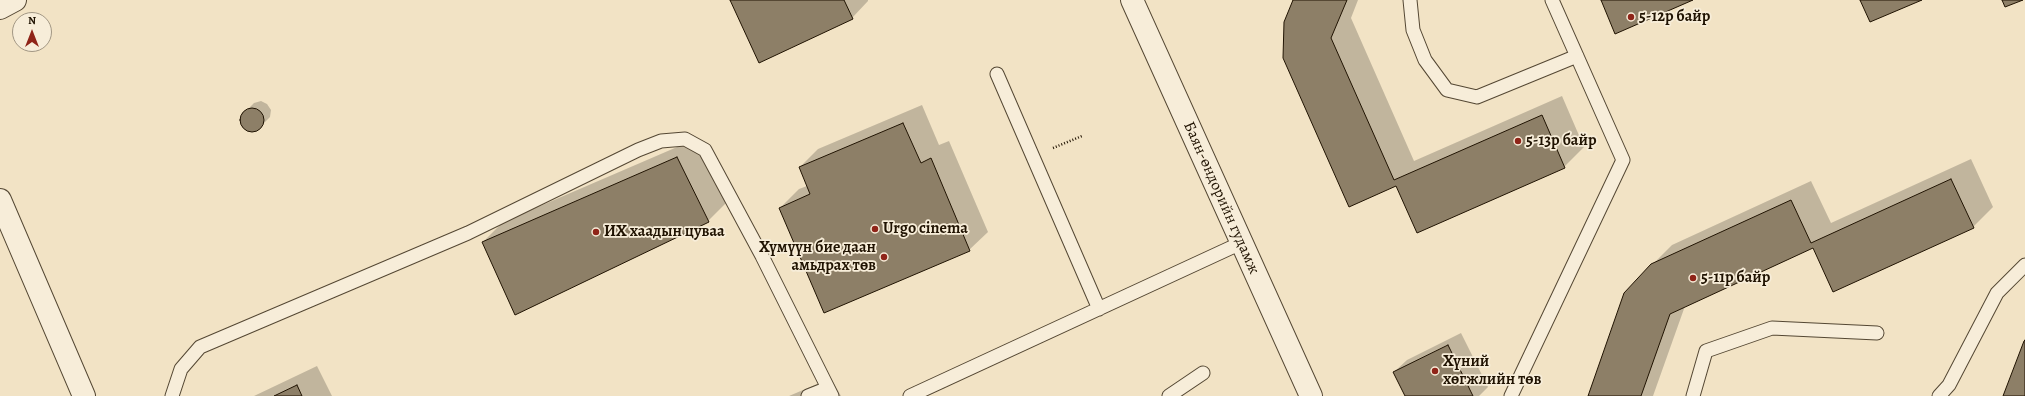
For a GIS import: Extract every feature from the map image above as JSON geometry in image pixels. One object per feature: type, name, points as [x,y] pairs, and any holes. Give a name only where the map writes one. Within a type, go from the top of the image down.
[{"type":"street","points":[[0,8],[15,0]]},
{"type":"street","name":"Баян-өндорийн гудамж","points":[[1132,0],[1310,396]]},
{"type":"street","points":[[0,200],[84,396]]},
{"type":"lane","points":[[1410,0],[1413,30],[1424,60],[1447,90],[1477,97],[1577,56]]},
{"type":"lane","points":[[1511,396],[1623,160],[1552,0]]},
{"type":"lane","points":[[996,74],[1099,309]]},
{"type":"lane","points":[[172,396],[181,369],[200,347],[468,233],[638,150],[661,141],[685,139],[705,150],[762,256],[830,392],[808,396]]},
{"type":"lane","points":[[910,396],[1242,243]]},
{"type":"lane","points":[[1939,396],[1949,385],[1997,293],[2025,266]]},
{"type":"lane","points":[[1692,396],[1706,351],[1772,328],[1877,333]]},
{"type":"lane","points":[[1169,396],[1203,373]]},
{"type":"path","points":[[1052,148],[1082,136]]},
{"type":"building","points":[[730,0],[844,0],[853,19],[759,63]]},
{"type":"building","name":"5-13р байр","points":[[1293,0],[1347,0],[1331,38],[1394,180],[1542,115],[1565,168],[1417,233],[1396,186],[1349,207],[1283,58],[1284,22]]},
{"type":"building","name":"5-12р байр","points":[[1601,0],[1693,0],[1615,34]]},
{"type":"building","points":[[1860,0],[1922,0],[1870,22]]},
{"type":"building","points":[[2002,0],[2023,0],[2005,7]]},
{"type":"building","points":[[252,108],[257,109],[263,115],[263,125],[257,131],[252,132],[247,131],[241,125],[240,120],[241,115],[247,109]]},
{"type":"building","name":"Urgo cinema","points":[[903,123],[921,163],[931,158],[970,251],[824,313],[779,208],[810,194],[799,167]]},
{"type":"building","name":"ИХ хаадын цуваа","points":[[677,157],[709,222],[515,315],[482,242]]},
{"type":"building","name":"5-11р байр","points":[[1951,179],[1974,228],[1833,292],[1813,248],[1670,314],[1641,396],[1588,396],[1624,293],[1651,264],[1791,200],[1811,243]]},
{"type":"building","points":[[2025,340],[2025,396],[2003,396],[2024,341]]},
{"type":"building","points":[[1448,345],[1473,396],[1405,396],[1393,372]]},
{"type":"building","points":[[297,385],[302,396],[274,396]]},
{"type":"place","name":"5-12р байр","points":[[1631,17]]},
{"type":"place","name":"5-13р байр","points":[[1518,141]]},
{"type":"place","name":"Urgo cinema","points":[[875,229]]},
{"type":"place","name":"ИХ хаадын цуваа","points":[[596,232]]},
{"type":"place","name":"Хүмүүн бие даан амьдрах төв","points":[[884,257]]},
{"type":"place","name":"5-11р байр","points":[[1693,278]]},
{"type":"place","name":"Хүний хөгжлийн төв","points":[[1435,371]]}]
